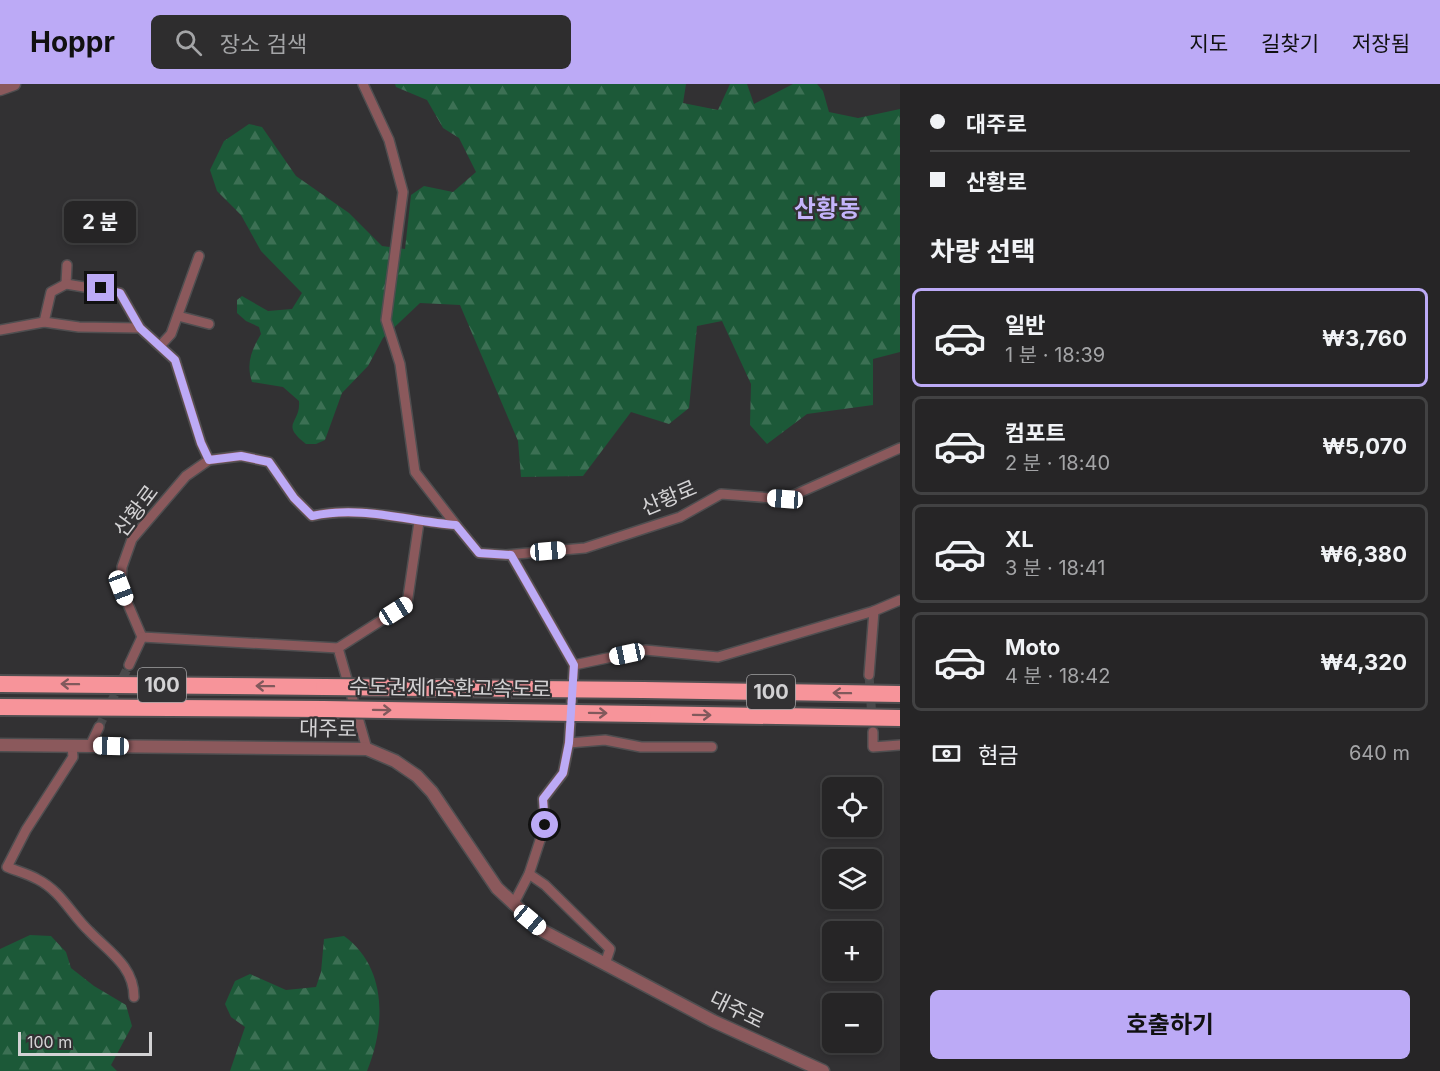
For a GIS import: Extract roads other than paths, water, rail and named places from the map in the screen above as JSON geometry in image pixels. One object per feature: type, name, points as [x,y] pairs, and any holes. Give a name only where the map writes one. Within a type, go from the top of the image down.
[{"type":"highway","name":"수도권제1순환고속도로","points":[[0,684],[900,694]]},
{"type":"highway","name":"수도권제1순환고속도로","points":[[0,707],[323,709],[900,718]]},
{"type":"street","points":[[0,89],[14,84]]},
{"type":"street","name":"산황로","points":[[363,84],[389,140],[403,192],[386,320],[400,364],[415,472],[479,553],[511,555],[585,548],[680,517],[721,494],[785,499],[900,448]]},
{"type":"street","points":[[160,346],[171,334],[199,256]]},
{"type":"street","points":[[66,284],[67,265]]},
{"type":"street","points":[[44,322],[51,292],[66,284],[120,293],[140,328],[175,360],[201,443],[209,460]]},
{"type":"street","points":[[178,316],[209,324]]},
{"type":"street","points":[[0,330],[44,322],[79,327],[140,328]]},
{"type":"street","name":"산황로","points":[[142,637],[121,588],[122,567],[132,539],[186,476],[209,460],[241,456],[269,462],[294,498],[312,516],[356,510],[419,522],[456,525]]},
{"type":"street","points":[[129,665],[142,637],[338,648],[407,604],[419,522]]},
{"type":"street","points":[[511,555],[574,665],[569,743],[563,773],[543,799],[545,825],[529,874],[513,905]]},
{"type":"street","points":[[574,665],[645,650],[718,657],[874,611],[900,600]]},
{"type":"street","points":[[869,675],[874,611]]},
{"type":"street","points":[[338,648],[367,749]]},
{"type":"street","points":[[90,746],[99,727]]},
{"type":"street","points":[[873,732],[873,747],[900,745]]},
{"type":"street","points":[[569,743],[605,740],[641,747],[712,747]]},
{"type":"street","name":"대주로","points":[[0,745],[367,749],[395,761],[417,776],[432,792],[497,888],[543,932],[713,1021],[823,1071]]},
{"type":"street","points":[[72,746],[73,757],[4,867],[38,879],[59,895],[89,932],[110,949],[126,970],[134,988],[134,998]]},
{"type":"street","points":[[529,874],[544,885],[610,949],[605,964]]},
{"type":"tunnel","points":[[99,727],[129,665]]},
{"type":"tunnel","points":[[869,675],[873,732]]},
{"type":"district","name":"산황동","points":[[827,209]]}]
